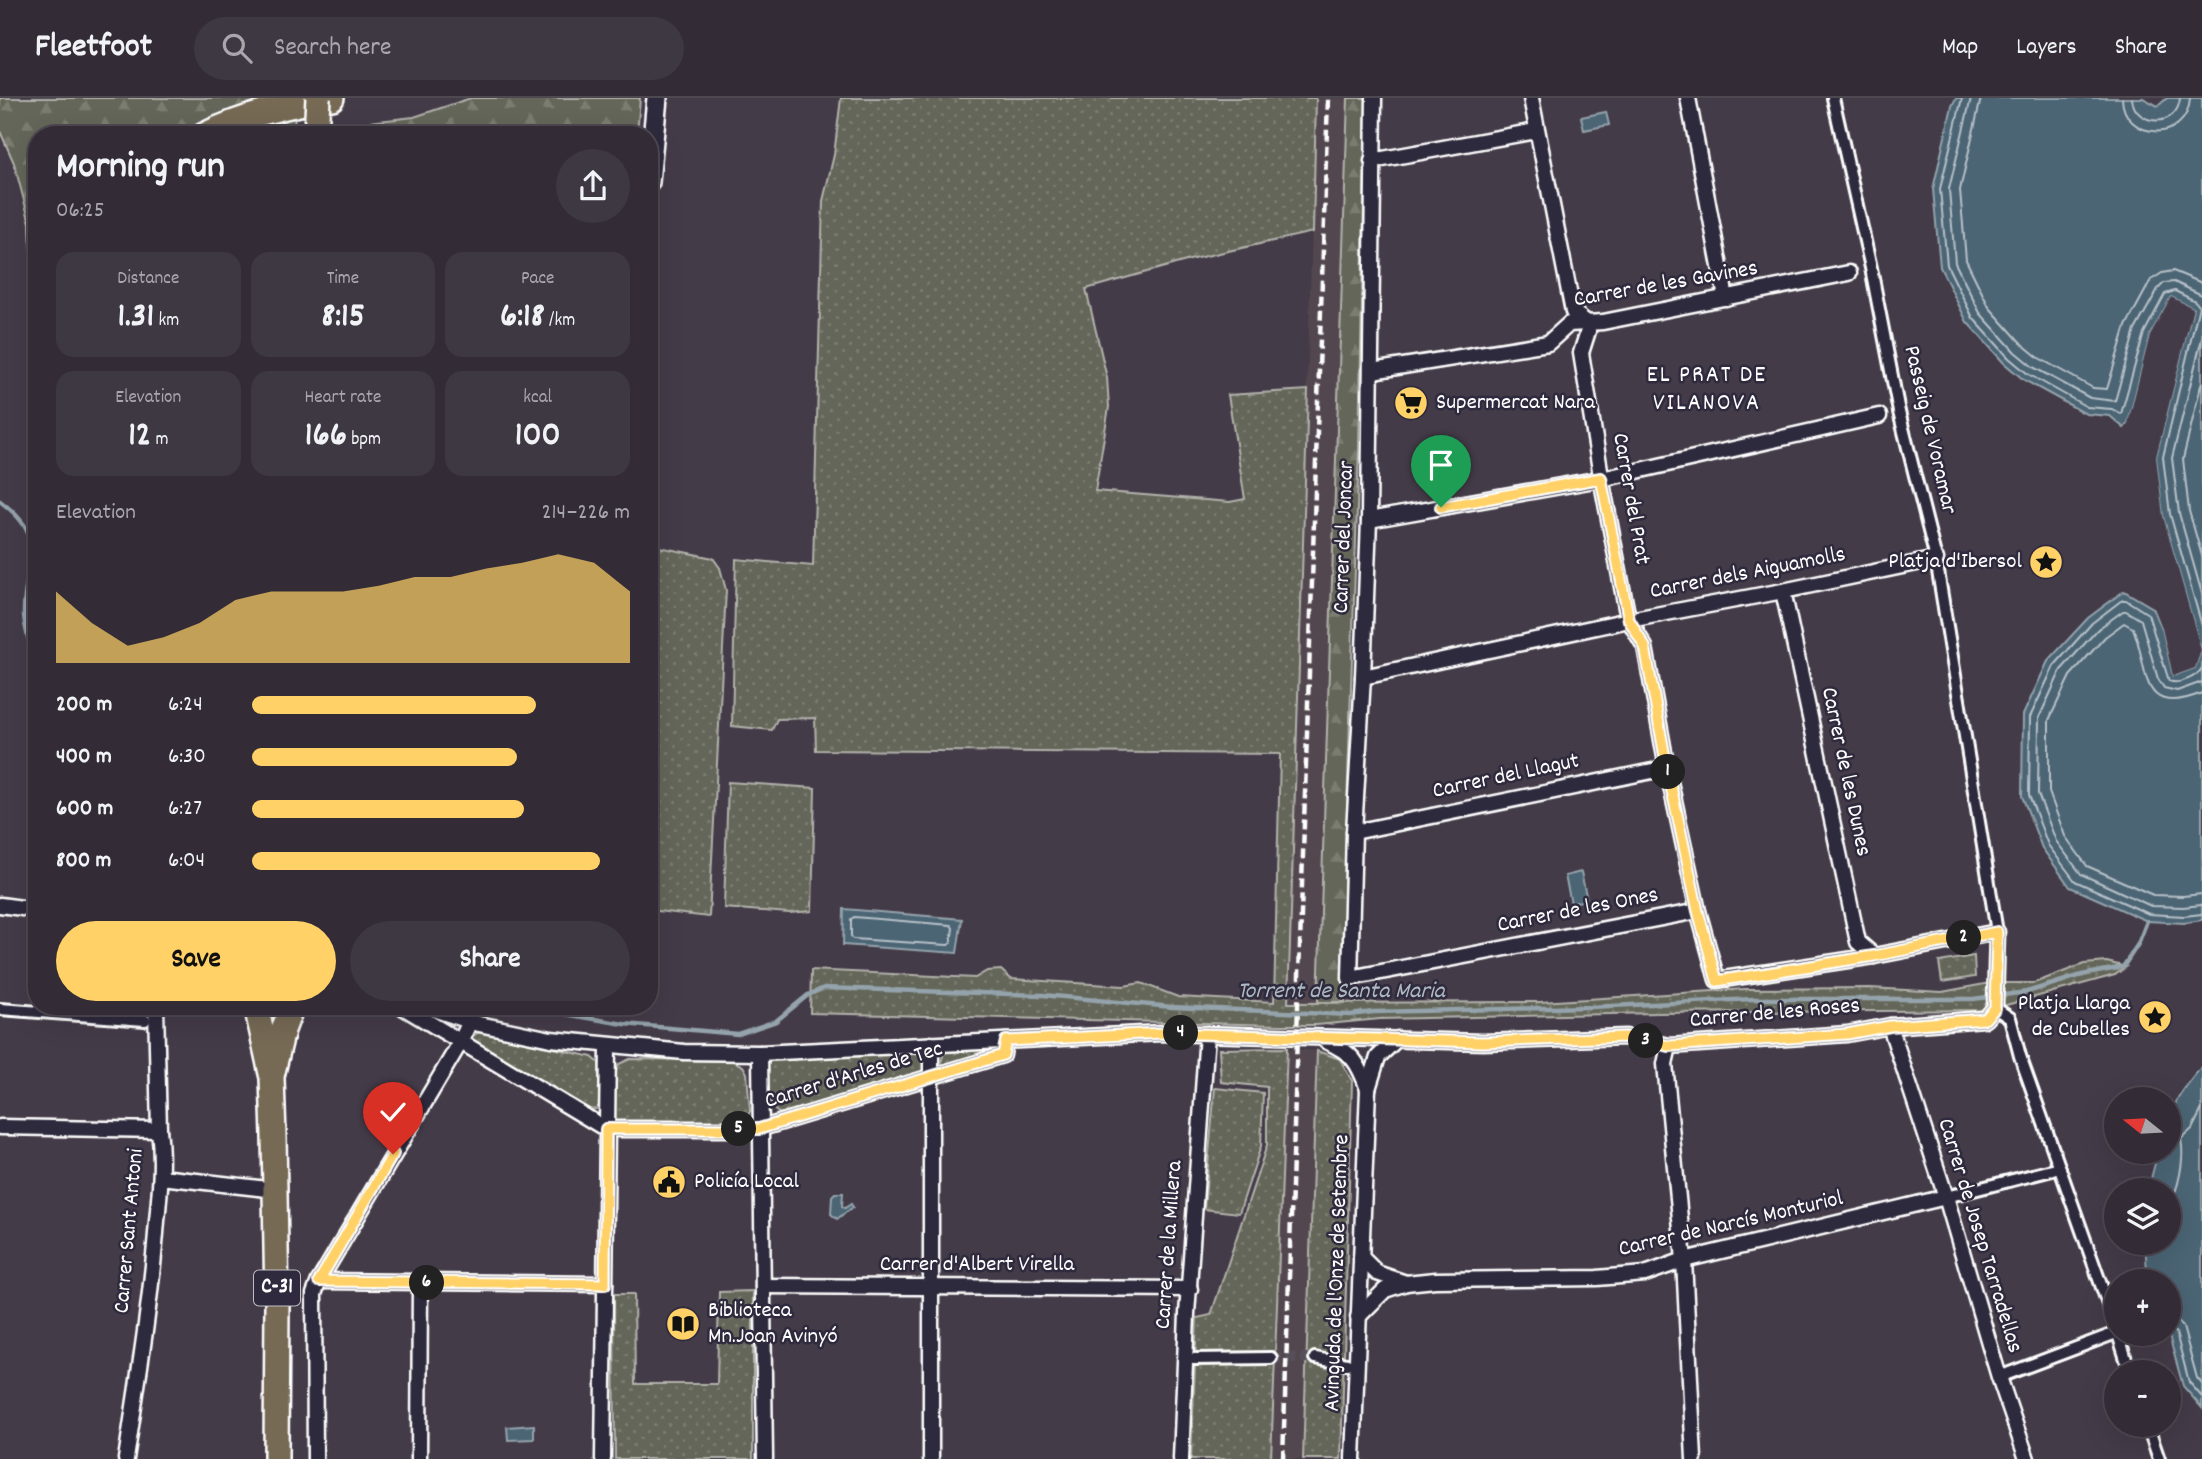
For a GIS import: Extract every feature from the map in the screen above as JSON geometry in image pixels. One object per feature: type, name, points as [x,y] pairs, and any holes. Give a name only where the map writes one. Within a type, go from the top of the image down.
[{"type":"main road","points":[[316,126],[318,98]]},
{"type":"main road","points":[[221,126],[296,104],[332,98]]},
{"type":"main road","points":[[654,126],[657,98]]},
{"type":"main road","name":"C-31","points":[[258,1015],[272,1078],[277,1255],[276,1459]]},
{"type":"main road","name":"C-31","points":[[272,1078],[289,1015]]},
{"type":"main road","name":"C-31","points":[[266,1459],[267,1189],[268,1137],[272,1116]]},
{"type":"street","name":"Carrer del Joncar","points":[[1350,978],[1369,520],[1374,98]]},
{"type":"street","points":[[1531,98],[1573,313],[1586,322]]},
{"type":"street","points":[[1688,98],[1726,298]]},
{"type":"street","name":"Passeig de Voramar","points":[[1833,98],[1871,268],[1899,412],[1936,559],[1997,932],[1997,979],[1992,1010]]},
{"type":"street","points":[[1372,161],[1536,131]]},
{"type":"street","name":"Carrer de les Gavines","points":[[1372,371],[1548,343],[1569,324],[1603,322],[1849,273]]},
{"type":"street","name":"Carrer del Prat","points":[[1586,322],[1588,331],[1581,353],[1629,620],[1645,647],[1667,768],[1698,911]]},
{"type":"street","points":[[1369,520],[1604,478],[1879,416]]},
{"type":"street","name":"Carrer dels Aiguamolls","points":[[1363,677],[1629,620],[1936,559]]},
{"type":"street","name":"Carrer de les Dunes","points":[[1783,591],[1858,942]]},
{"type":"street","name":"Carrer del Llagut","points":[[1354,832],[1667,768]]},
{"type":"street","points":[[0,905],[28,909]]},
{"type":"street","points":[[1698,911],[1717,981],[1874,956],[1997,932]]},
{"type":"street","name":"Carrer de les Ones","points":[[1350,978],[1698,911]]},
{"type":"street","points":[[1845,959],[1858,942],[1874,956]]},
{"type":"street","points":[[0,1009],[28,1011]]},
{"type":"street","points":[[1992,1010],[2010,1018],[2020,1056],[2104,1293]]},
{"type":"street","name":"Carrer de les Roses","points":[[1318,1037],[1483,1042],[1626,1037],[1669,1046],[1847,1034],[1992,1010]]},
{"type":"street","points":[[79,1015],[145,1020]]},
{"type":"street","name":"Carrer Sant Antoni","points":[[126,1459],[155,1259],[162,1149],[159,1130],[156,1015]]},
{"type":"street","points":[[415,1015],[606,1129]]},
{"type":"street","name":"Carrer d'Arles de Tec","points":[[452,1015],[551,1040],[684,1052],[760,1053],[1162,1033],[1318,1037]]},
{"type":"street","points":[[315,1459],[314,1294],[319,1281],[460,1043],[470,1021]]},
{"type":"street","name":"Carrer de Josep Tarradellas","points":[[1890,1026],[2027,1459]]},
{"type":"street","name":"Carrer de la Millera","points":[[1181,1459],[1207,1034]]},
{"type":"street","name":"Avinguda de l'Onze de Setembre","points":[[1318,1037],[1342,1048],[1358,1062],[1367,1089]]},
{"type":"street","name":"Avinguda de l'Onze de Setembre","points":[[1353,1459],[1367,1089],[1378,1057],[1396,1039]]},
{"type":"street","name":"Carrer d'Arles de Tec","points":[[606,1129],[759,1129],[1003,1055],[1006,1041]]},
{"type":"street","points":[[931,1044],[931,1459]]},
{"type":"street","points":[[603,1459],[608,1046]]},
{"type":"street","points":[[1669,1046],[1665,1064],[1684,1260],[1694,1459]]},
{"type":"street","points":[[760,1053],[765,1459]]},
{"type":"street","points":[[0,1127],[159,1130]]},
{"type":"street","name":"Carrer de Narcís Monturiol","points":[[1358,1317],[1385,1290],[1406,1283],[1435,1280],[1597,1278],[1645,1274],[1684,1260],[2060,1168]]},
{"type":"street","points":[[160,1177],[267,1189]]},
{"type":"street","name":"Carrer de Narcís Monturiol","points":[[1361,1257],[1377,1273],[1406,1283]]},
{"type":"street","points":[[319,1281],[605,1284]]},
{"type":"street","points":[[419,1459],[420,1283]]},
{"type":"street","name":"Carrer d'Albert Virella","points":[[763,1286],[1190,1289]]},
{"type":"street","points":[[1999,1377],[2104,1338]]},
{"type":"street","points":[[1193,1359],[1271,1358]]},
{"type":"street","points":[[1315,1358],[1347,1364]]},
{"type":"street","points":[[2151,1437],[2159,1459]]},
{"type":"shaded area","points":[[1316,98],[1348,98],[1318,1002],[1288,1004]]},
{"type":"shaded area","points":[[1287,1048],[1317,1051],[1303,1459],[1271,1459]]},
{"type":"green space","points":[[0,98],[297,98],[294,126],[28,126],[28,216],[14,163],[0,131]]},
{"type":"green space","points":[[471,98],[640,98],[638,126],[343,126],[414,117]]},
{"type":"green space","points":[[841,98],[1316,98],[1313,232],[1197,258],[1086,289],[1107,378],[1109,407],[1095,491],[1230,502],[1245,499],[1228,395],[1308,390],[1288,1003],[1540,1002],[1745,989],[1870,988],[1942,992],[1990,983],[2034,983],[2084,964],[2107,962],[2126,967],[2115,975],[1988,1010],[1380,1019],[1317,1025],[810,1013],[811,970],[975,978],[987,971],[1001,970],[1011,979],[1124,986],[1141,983],[1178,997],[1274,1002],[1280,754],[816,750],[815,718],[777,719],[772,730],[732,726],[736,559],[813,566],[823,201],[834,155]]},
{"type":"green space","points":[[1348,98],[1366,98],[1359,449],[1344,899],[1345,1002],[1318,1002]]},
{"type":"green space","points":[[658,547],[713,558],[720,568],[726,590],[709,917],[658,911]]},
{"type":"green space","points":[[728,782],[815,788],[812,911],[789,913],[724,908]]},
{"type":"green space","points":[[1974,956],[1975,977],[1942,982],[1939,962]]},
{"type":"green space","points":[[480,1031],[592,1057],[599,1063],[600,1104],[596,1109],[587,1110],[474,1044],[472,1037]]},
{"type":"green space","points":[[1287,1048],[1271,1459],[1191,1459],[1197,1318],[1211,1315],[1267,1145],[1267,1087],[1221,1082],[1219,1049]]},
{"type":"green space","points":[[916,1051],[925,1065],[923,1073],[789,1116],[777,1112],[771,1104],[767,1064],[772,1060]]},
{"type":"green space","points":[[1317,1051],[1340,1059],[1352,1081],[1341,1459],[1303,1459]]},
{"type":"green space","points":[[944,1052],[991,1052],[943,1066],[941,1063]]},
{"type":"green space","points":[[630,1059],[731,1060],[743,1066],[747,1073],[750,1111],[747,1118],[739,1125],[615,1122],[612,1116],[615,1074],[619,1064]]},
{"type":"green space","points":[[1215,1088],[1263,1093],[1261,1146],[1239,1213],[1204,1209]]},
{"type":"green space","points":[[753,1291],[753,1459],[615,1459],[614,1294],[634,1294],[635,1384],[717,1384],[719,1292]]},
{"type":"water","points":[[1956,98],[2143,98],[2158,106],[2167,98],[2202,98],[2202,920],[2184,923],[2147,921],[2070,887],[2042,848],[2022,796],[2023,715],[2048,661],[2088,618],[2124,591],[2153,608],[2162,628],[2173,676],[2195,668],[2201,650],[2163,516],[2156,457],[2193,308],[2171,297],[2150,335],[2128,423],[2124,428],[2110,416],[2086,414],[2024,380],[2004,363],[1967,322],[1940,267],[1933,189]]},
{"type":"water","points":[[1606,112],[1609,125],[1584,130],[1581,117]]},
{"type":"water","points":[[1581,872],[1587,900],[1571,903],[1565,876]]},
{"type":"water","points":[[844,909],[962,919],[957,953],[843,945]]},
{"type":"water","points":[[2202,1066],[2202,1408],[2183,1386],[2181,1360],[2176,1360],[2172,1346],[2181,1346],[2181,1269],[2147,1269],[2146,1255],[2181,1255],[2181,1178],[2151,1178],[2155,1164],[2181,1164],[2181,1093]]},
{"type":"water","points":[[835,1193],[843,1193],[842,1206],[845,1208],[851,1204],[853,1207],[837,1219],[831,1214],[832,1196]]},
{"type":"water","points":[[534,1425],[534,1439],[508,1440],[507,1427]]},
{"type":"pier","points":[[2171,297],[2193,308],[2156,457],[2163,516],[2201,650],[2195,668],[2173,676],[2162,628],[2153,604],[2157,607],[2165,627],[2176,672],[2192,665],[2198,650],[2160,516],[2153,457],[2189,310],[2173,302],[2153,337],[2128,428],[2150,335]]},
{"type":"waterway","name":"Torrent de Santa Maria","points":[[0,501],[16,515],[28,533]]},
{"type":"waterway","name":"Torrent de Santa Maria","points":[[28,578],[24,614],[28,637]]},
{"type":"waterway","name":"Torrent de Santa Maria","points":[[571,1015],[624,1024],[738,1034],[776,1021],[808,995],[824,988],[1043,995],[1172,1007],[1350,1015],[1754,999],[1973,999],[2027,992],[2082,975],[2123,967],[2138,944],[2147,921]]},
{"type":"tunnel","points":[[1271,1358],[1315,1358]]},
{"type":"railway","points":[[1283,1459],[1328,98]]},
{"type":"place","name":"Supermercat Nara","points":[[1411,403]]},
{"type":"place","name":"Platja d'Ibersol","points":[[2046,562]]},
{"type":"place","name":"Platja Llarga de Cubelles","points":[[2155,1017]]},
{"type":"place","name":"Policía Local","points":[[669,1182]]},
{"type":"place","name":"Biblioteca Mn.Joan Avinyó","points":[[683,1324]]},
{"type":"district","name":"EL PRAT DE VILANOVA","points":[[1707,390]]},
{"type":"route","points":[[393,1154],[319,1281],[605,1284],[606,1129],[759,1129],[1003,1055],[1006,1041],[1162,1033],[1483,1042],[1626,1037],[1669,1046],[1847,1034],[1890,1026],[1985,1019],[1995,1008],[1997,932],[1874,956],[1717,981],[1698,911],[1667,768],[1645,647],[1629,620],[1601,478],[1441,507]]}]
